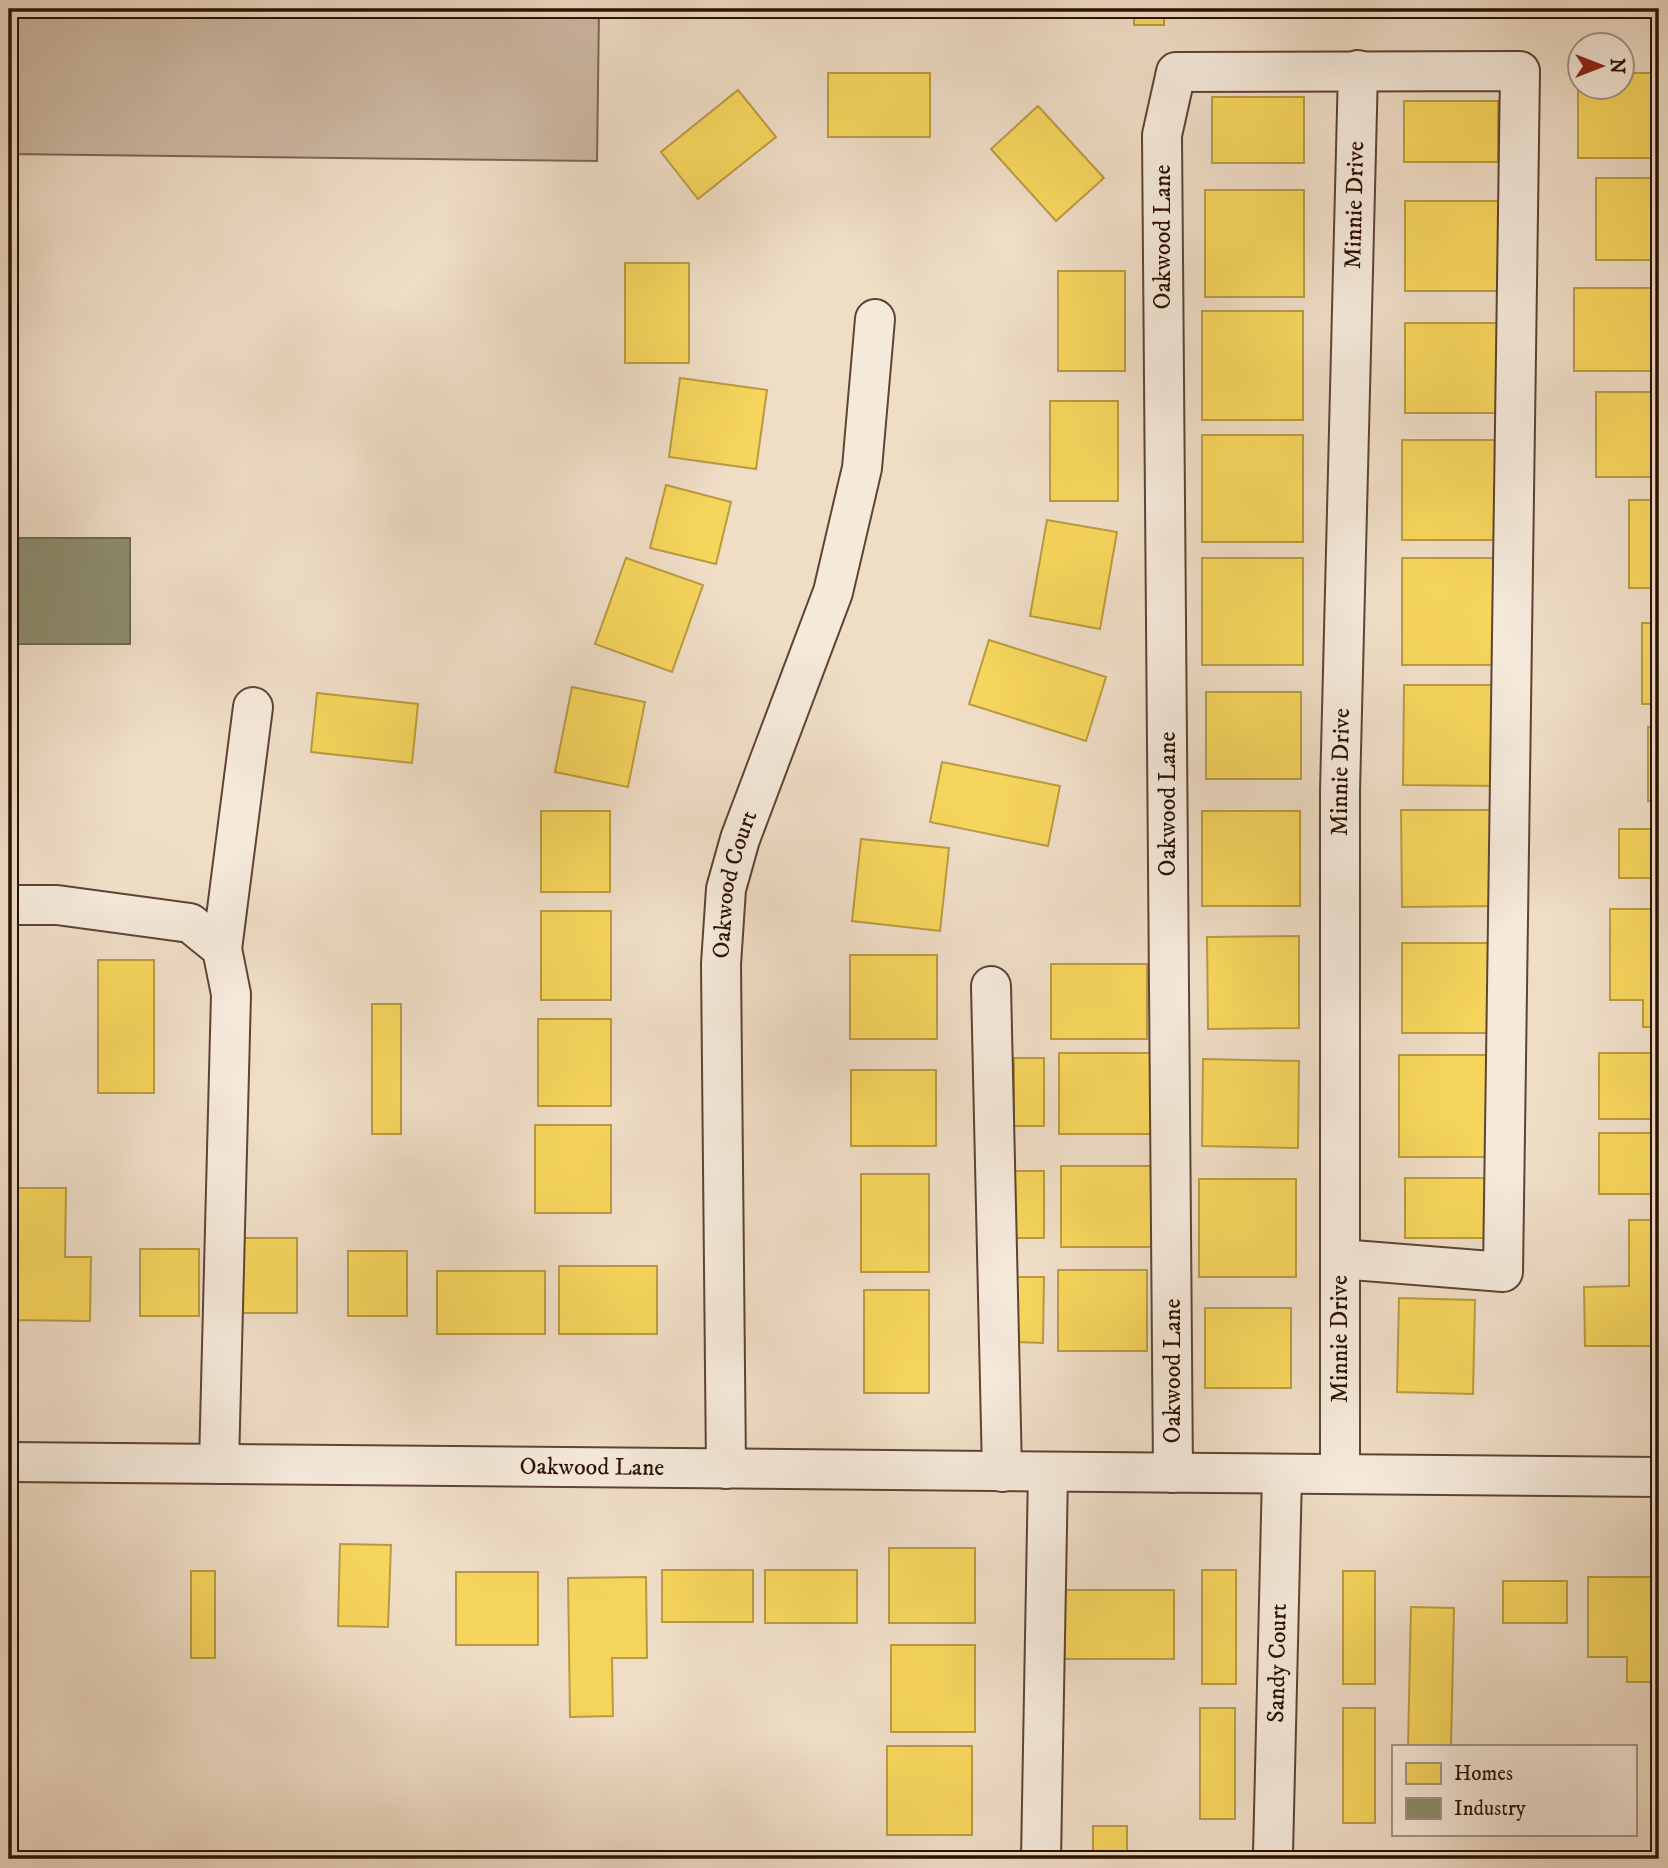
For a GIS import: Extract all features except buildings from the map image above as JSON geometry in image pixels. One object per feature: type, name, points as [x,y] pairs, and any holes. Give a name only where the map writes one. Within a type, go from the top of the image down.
[{"type":"street","name":"Oakwood Lane","points":[[1173,1473],[1162,135],[1176,72],[1358,70]]},
{"type":"street","name":"Minnie Drive","points":[[1340,1474],[1340,791],[1358,70]]},
{"type":"street","points":[[1340,1259],[1503,1272],[1520,71],[1358,70]]},
{"type":"street","name":"Oakwood Court","points":[[726,1469],[721,964],[726,889],[740,839],[833,592],[862,468],[875,319]]},
{"type":"street","points":[[219,1464],[231,995],[222,948],[253,708]]},
{"type":"street","points":[[9,905],[57,905],[190,923],[222,948]]},
{"type":"street","points":[[991,986],[1002,1472]]},
{"type":"street","name":"Oakwood Lane","points":[[9,1462],[1659,1477]]},
{"type":"street","points":[[1041,1859],[1048,1472]]},
{"type":"street","name":"Sandy Court","points":[[1273,1854],[1282,1474]]},
{"type":"shaded area","points":[[9,9],[599,9],[597,161],[9,154]]}]
